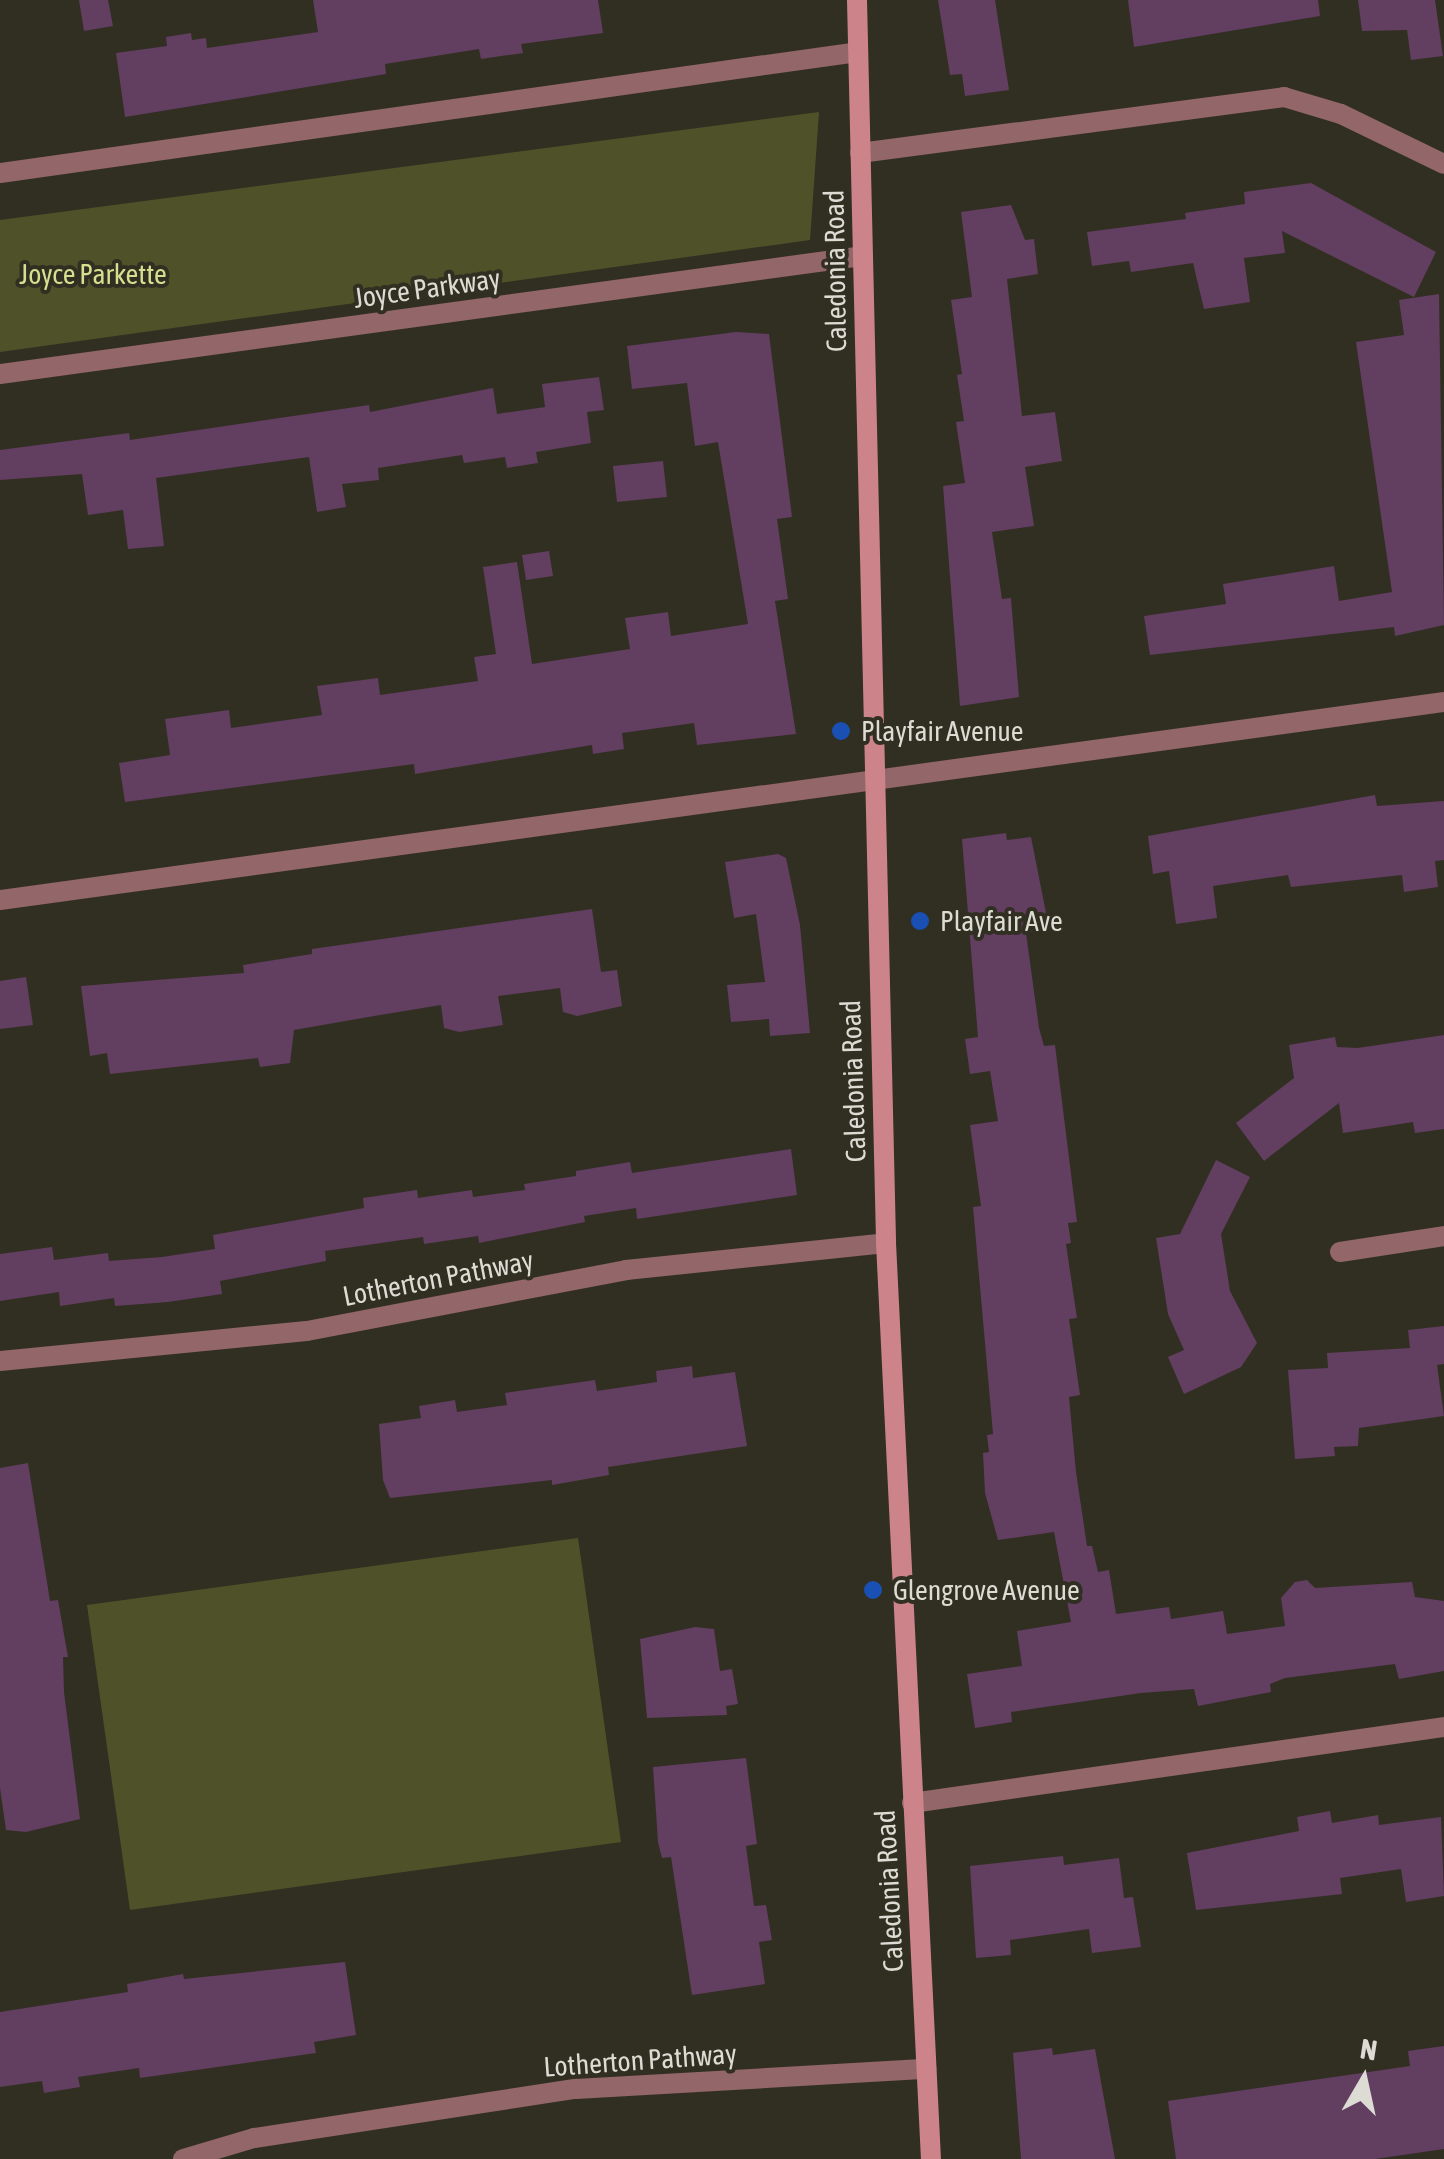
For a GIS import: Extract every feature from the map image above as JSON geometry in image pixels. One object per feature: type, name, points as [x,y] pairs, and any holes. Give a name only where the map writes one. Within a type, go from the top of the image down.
[{"type":"street","name":"Caledonia Road","points":[[857,0],[871,778],[886,1243],[931,2159]]},
{"type":"street","points":[[0,173],[858,52]]},
{"type":"street","points":[[860,153],[1284,97],[1341,114],[1444,164]]},
{"type":"street","name":"Joyce Parkway","points":[[0,374],[862,256]]},
{"type":"street","points":[[0,900],[1444,702]]},
{"type":"street","points":[[1340,1252],[1444,1236]]},
{"type":"street","name":"Lotherton Pathway","points":[[0,1361],[307,1331],[626,1270],[886,1243]]},
{"type":"street","points":[[912,1803],[1444,1726]]},
{"type":"street","name":"Lotherton Pathway","points":[[184,2159],[254,2138],[557,2092],[926,2068]]},
{"type":"green space","name":"Joyce Parkette","points":[[819,112],[810,240],[0,352],[0,220]]},
{"type":"green space","points":[[578,1538],[621,1842],[130,1910],[87,1605]]},
{"type":"building","points":[[79,0],[108,0],[113,26],[84,31]]},
{"type":"building","points":[[313,0],[598,0],[603,33],[521,44],[523,53],[481,59],[479,49],[385,64],[386,74],[125,117],[116,53],[167,46],[166,37],[191,33],[192,40],[206,38],[207,48],[318,32]]},
{"type":"building","points":[[938,0],[995,0],[1009,90],[965,96],[962,74],[950,75]]},
{"type":"building","points":[[1128,0],[1318,0],[1320,16],[1134,47]]},
{"type":"building","points":[[1358,0],[1435,0],[1443,56],[1411,60],[1407,30],[1362,31]]},
{"type":"building","points":[[1311,183],[1436,252],[1414,297],[1282,231],[1285,253],[1244,258],[1250,302],[1204,309],[1193,263],[1131,272],[1129,261],[1092,266],[1087,232],[1186,219],[1185,213],[1245,204],[1244,192]]},
{"type":"building","points":[[1011,205],[1025,240],[1034,239],[1038,274],[1007,279],[1022,416],[1055,412],[1062,461],[1025,467],[1034,526],[992,532],[1002,599],[1011,598],[1019,697],[960,706],[943,486],[965,483],[956,422],[964,421],[957,375],[962,374],[951,300],[972,297],[961,212]]},
{"type":"building","points":[[1439,294],[1444,625],[1395,636],[1394,627],[1150,655],[1144,616],[1226,604],[1223,584],[1334,566],[1339,601],[1392,592],[1356,342],[1404,335],[1399,300]]},
{"type":"building","points":[[736,332],[769,334],[792,517],[777,519],[788,599],[775,601],[796,734],[697,745],[694,723],[622,733],[624,749],[593,754],[592,745],[415,774],[414,764],[125,802],[119,763],[170,755],[165,719],[229,710],[231,728],[322,715],[317,686],[378,678],[380,695],[478,681],[474,657],[496,654],[483,567],[517,562],[532,664],[630,649],[625,618],[668,612],[671,636],[748,624],[718,442],[695,446],[687,383],[632,389],[627,346]]},
{"type":"building","points":[[599,377],[604,410],[587,412],[591,443],[536,452],[538,463],[507,468],[505,457],[464,463],[462,455],[378,468],[379,480],[342,484],[346,507],[317,512],[309,457],[156,478],[164,546],[128,549],[123,510],[88,515],[82,474],[0,480],[0,450],[129,433],[130,440],[369,405],[370,412],[493,388],[497,414],[545,407],[542,384]]},
{"type":"building","points":[[663,461],[667,497],[617,502],[613,466]]},
{"type":"building","points":[[549,551],[553,576],[526,580],[522,555]]},
{"type":"building","points":[[1375,795],[1377,806],[1444,801],[1444,860],[1435,861],[1438,887],[1404,892],[1402,875],[1291,887],[1288,875],[1213,886],[1217,918],[1176,924],[1169,871],[1153,874],[1148,836]]},
{"type":"building","points":[[1006,833],[1007,840],[1031,837],[1049,928],[1026,933],[1039,1028],[1044,1046],[1055,1045],[1077,1222],[1068,1223],[1071,1243],[1066,1244],[1077,1318],[1069,1319],[1080,1395],[1069,1397],[1076,1472],[1087,1546],[1092,1546],[1098,1572],[1109,1570],[1116,1614],[1169,1607],[1171,1619],[1223,1611],[1227,1634],[1285,1626],[1281,1598],[1295,1582],[1307,1580],[1315,1588],[1412,1582],[1415,1597],[1444,1601],[1444,1671],[1399,1679],[1395,1664],[1285,1678],[1270,1684],[1271,1692],[1198,1706],[1194,1689],[1141,1693],[1011,1712],[1012,1722],[975,1728],[967,1674],[1022,1666],[1017,1631],[1071,1622],[1054,1532],[998,1540],[985,1493],[983,1453],[989,1452],[987,1435],[993,1434],[973,1207],[981,1206],[970,1125],[998,1121],[990,1071],[970,1074],[965,1039],[978,1037],[962,839]]},
{"type":"building","points":[[778,854],[786,858],[800,925],[810,1033],[770,1036],[769,1019],[731,1022],[727,985],[765,982],[756,914],[734,918],[725,862]]},
{"type":"building","points":[[592,909],[601,972],[617,970],[622,1006],[577,1016],[563,1012],[560,988],[498,996],[503,1025],[459,1032],[444,1028],[441,1005],[374,1016],[294,1030],[290,1063],[260,1067],[258,1058],[110,1074],[107,1053],[90,1056],[81,986],[244,973],[243,965],[312,954],[312,949]]},
{"type":"building","points":[[26,977],[33,1025],[0,1029],[0,981]]},
{"type":"building","points":[[1444,1035],[1444,1129],[1415,1133],[1413,1122],[1343,1133],[1339,1103],[1264,1161],[1236,1123],[1294,1078],[1289,1045],[1335,1037],[1337,1047],[1358,1048]]},
{"type":"building","points":[[791,1149],[797,1195],[637,1219],[636,1208],[584,1216],[585,1222],[479,1243],[478,1236],[424,1244],[423,1237],[325,1251],[326,1261],[220,1281],[222,1294],[168,1302],[115,1306],[114,1298],[60,1306],[59,1292],[0,1301],[0,1254],[52,1247],[54,1260],[108,1253],[109,1261],[162,1257],[215,1249],[213,1235],[364,1208],[363,1198],[417,1190],[418,1198],[472,1190],[473,1197],[525,1190],[524,1184],[630,1162],[632,1173]]},
{"type":"building","points":[[1216,1160],[1250,1177],[1221,1234],[1230,1291],[1257,1343],[1241,1367],[1184,1394],[1168,1357],[1184,1350],[1168,1314],[1156,1238],[1180,1234]]},
{"type":"building","points":[[1444,1326],[1444,1364],[1437,1365],[1444,1416],[1359,1428],[1358,1446],[1334,1447],[1335,1456],[1295,1459],[1288,1370],[1328,1368],[1327,1353],[1410,1348],[1408,1330]]},
{"type":"building","points":[[692,1366],[693,1378],[735,1372],[747,1446],[608,1467],[609,1475],[552,1485],[552,1480],[390,1498],[383,1480],[379,1424],[421,1418],[419,1406],[455,1400],[457,1412],[507,1405],[505,1393],[595,1380],[597,1391],[657,1382],[656,1371]]},
{"type":"building","points":[[28,1463],[50,1601],[58,1600],[68,1657],[63,1657],[64,1692],[80,1819],[26,1832],[6,1830],[0,1788],[0,1468]]},
{"type":"building","points":[[695,1627],[714,1629],[720,1671],[732,1669],[738,1704],[726,1706],[727,1715],[647,1718],[640,1639]]},
{"type":"building","points":[[746,1758],[757,1844],[746,1846],[754,1906],[766,1905],[772,1940],[759,1942],[765,1984],[692,1995],[671,1857],[662,1858],[658,1842],[653,1767]]},
{"type":"building","points":[[1330,1811],[1332,1823],[1378,1815],[1379,1825],[1441,1817],[1444,1896],[1406,1902],[1401,1869],[1340,1878],[1342,1894],[1196,1910],[1187,1853],[1299,1831],[1297,1817]]},
{"type":"building","points":[[1063,1856],[1064,1865],[1119,1858],[1124,1898],[1133,1897],[1141,1947],[1092,1953],[1089,1929],[1010,1940],[1011,1955],[976,1958],[970,1866]]},
{"type":"building","points":[[345,1962],[356,2035],[314,2042],[316,2053],[140,2078],[139,2068],[78,2077],[80,2087],[44,2093],[42,2081],[0,2087],[0,2012],[128,1992],[127,1984],[183,1974],[184,1979]]},
{"type":"building","points":[[1444,2046],[1444,2149],[1375,2159],[1176,2159],[1168,2101],[1410,2066],[1408,2051]]},
{"type":"building","points":[[1052,2048],[1053,2055],[1095,2049],[1115,2159],[1021,2159],[1013,2053]]},
{"type":"place","name":"Playfair Avenue","points":[[841,731]]},
{"type":"place","name":"Playfair Ave","points":[[920,921]]},
{"type":"place","name":"Glengrove Avenue","points":[[873,1590]]}]
